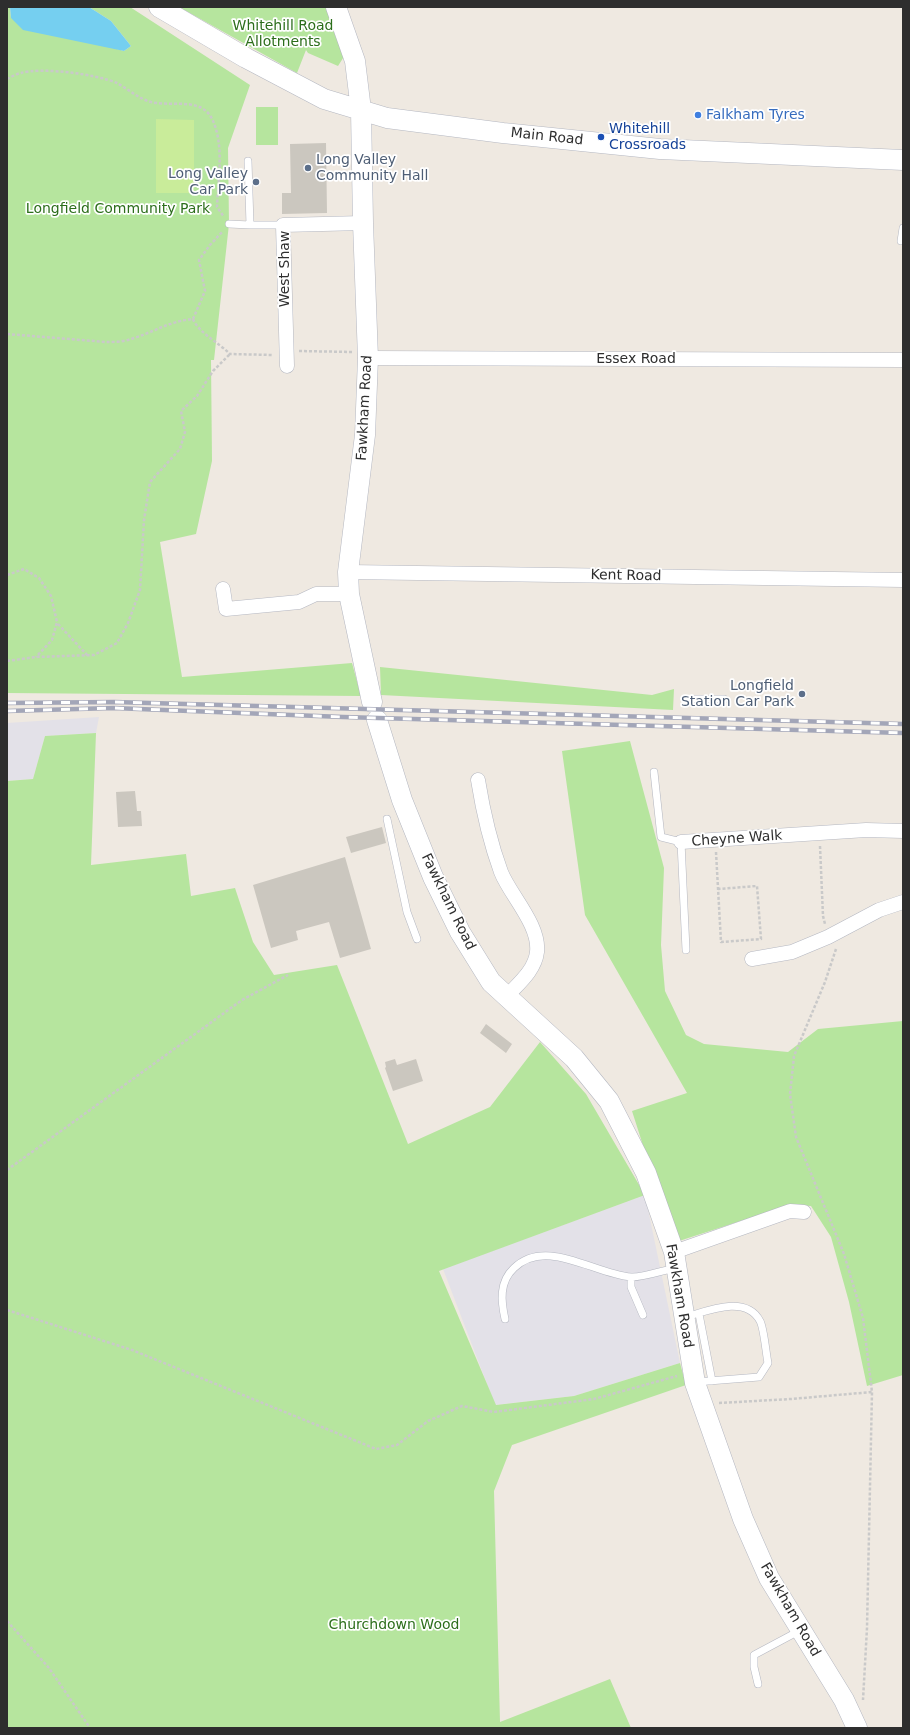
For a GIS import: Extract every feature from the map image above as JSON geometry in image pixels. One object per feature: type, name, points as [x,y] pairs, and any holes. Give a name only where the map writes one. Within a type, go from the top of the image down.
[{"type":"street","name":"Main Road","points":[[159,7],[246,58],[324,99],[387,118],[496,132],[660,149],[903,160]]},
{"type":"street","name":"Fawkham Road","points":[[336,7],[356,61],[361,110],[362,223],[368,355],[365,435],[348,572],[349,594],[374,711],[402,800],[433,876],[460,932],[491,982],[574,1058],[609,1101],[646,1173],[675,1260],[691,1316],[702,1403],[743,1519],[769,1578],[800,1631],[844,1700],[857,1728]]},
{"type":"street","name":"West Shaw","points":[[287,357],[283,225],[362,223]]},
{"type":"street","name":"Essex Road","points":[[368,355],[903,360]]},
{"type":"street","name":"Kent Road","points":[[348,572],[903,580]]},
{"type":"street","points":[[223,589],[226,610],[299,602],[316,594],[349,594]]},
{"type":"street","points":[[478,780],[483,814],[501,872],[536,936],[537,950],[534,964],[507,996]]},
{"type":"street","name":"Cheyne Walk","points":[[681,842],[866,830],[903,831]]},
{"type":"street","points":[[752,959],[792,952],[834,934],[879,910],[903,902]]},
{"type":"street","points":[[675,1260],[790,1210],[804,1212]]},
{"type":"lane","points":[[248,162],[250,225]]},
{"type":"lane","points":[[229,224],[283,225]]},
{"type":"lane","points":[[901,241],[903,228]]},
{"type":"lane","points":[[689,699],[724,699]]},
{"type":"lane","points":[[654,772],[661,837],[681,842],[686,950]]},
{"type":"lane","points":[[388,819],[408,912],[417,939]]},
{"type":"lane","points":[[505,1319],[501,1302],[502,1286],[510,1272],[519,1263],[532,1256],[549,1255],[631,1278],[675,1260]]},
{"type":"lane","points":[[631,1278],[631,1287],[643,1315]]},
{"type":"lane","points":[[691,1316],[726,1306],[738,1306],[752,1311],[760,1321],[768,1363],[759,1377],[700,1378]]},
{"type":"lane","points":[[758,1684],[754,1667],[754,1655],[800,1631]]},
{"type":"path","points":[[7,79],[20,73],[61,72],[105,78],[150,102],[190,104],[202,108],[211,116],[219,146],[220,175],[217,207],[229,224],[199,260],[204,291],[192,319],[196,327],[216,341],[230,354],[287,357],[368,355]]},
{"type":"path","points":[[7,334],[119,342],[145,334],[170,323],[192,319]]},
{"type":"path","points":[[7,661],[36,658],[88,656],[94,655],[117,643],[128,624],[140,590],[144,520],[150,482],[180,449],[185,432],[181,411],[197,396],[213,371],[230,354]]},
{"type":"path","points":[[7,575],[24,569],[39,578],[51,596],[57,623],[52,640],[36,658]]},
{"type":"path","points":[[57,623],[88,656]]},
{"type":"path","points":[[820,833],[822,916],[834,934],[834,956],[825,982],[794,1056],[790,1094],[796,1137],[844,1254],[863,1318],[872,1392],[867,1628],[863,1705]]},
{"type":"path","points":[[716,840],[718,889],[721,942],[761,939],[756,886],[718,889]]},
{"type":"path","points":[[7,1170],[231,1008],[288,975]]},
{"type":"path","points":[[7,1310],[132,1350],[376,1449],[397,1445],[428,1421],[462,1406],[494,1412],[594,1399],[700,1378]]},
{"type":"path","points":[[702,1403],[791,1399],[872,1392]]},
{"type":"path","points":[[7,1621],[49,1668],[90,1728]]},
{"type":"shaded area","points":[[99,717],[96,733],[45,736],[33,779],[7,781],[7,723]]},
{"type":"shaded area","points":[[645,1195],[680,1363],[574,1396],[495,1405],[443,1269]]},
{"type":"green space","name":"Longfield Community Park","points":[[7,7],[10,7],[11,18],[124,51],[131,46],[111,21],[89,7],[130,7],[250,85],[228,148],[229,224],[214,360],[211,360],[212,461],[196,534],[160,542],[182,677],[352,663],[361,696],[7,693]]},
{"type":"green space","name":"Whitehill Road Allotments","points":[[179,7],[332,7],[345,55],[338,66],[308,53],[306,50],[297,73]]},
{"type":"green space","points":[[256,107],[278,107],[278,145],[256,145]]},
{"type":"green space","points":[[156,119],[194,120],[194,193],[156,193]]},
{"type":"green space","points":[[380,667],[652,695],[674,689],[673,710],[381,695]]},
{"type":"green space","name":"Churchdown Wood","points":[[96,733],[91,865],[186,854],[191,896],[235,888],[253,942],[274,975],[337,965],[408,1144],[490,1107],[540,1042],[586,1094],[645,1195],[439,1271],[496,1405],[574,1396],[680,1363],[686,1385],[512,1445],[494,1491],[500,1722],[610,1679],[631,1728],[7,1728],[7,781],[33,779],[45,736]]},
{"type":"green space","points":[[630,741],[664,868],[661,945],[665,991],[686,1035],[704,1044],[788,1052],[818,1029],[903,1021],[903,1375],[867,1386],[849,1302],[831,1237],[811,1206],[790,1205],[679,1241],[664,1211],[632,1111],[687,1093],[585,915],[562,751]]},
{"type":"water","points":[[10,7],[89,7],[111,21],[131,46],[124,51],[23,30],[11,18]]},
{"type":"building","name":"Long Valley Community Hall","points":[[326,143],[327,213],[282,214],[282,193],[291,193],[290,144]]},
{"type":"building","points":[[135,791],[137,811],[141,811],[142,826],[118,827],[116,792]]},
{"type":"building","points":[[382,827],[386,843],[351,853],[346,837]]},
{"type":"building","points":[[345,857],[371,949],[340,958],[329,922],[296,931],[298,940],[271,948],[253,885]]},
{"type":"building","points":[[486,1024],[512,1044],[506,1053],[480,1033]]},
{"type":"building","points":[[395,1059],[397,1065],[416,1059],[423,1081],[393,1091],[385,1068],[385,1062]]},
{"type":"railway","points":[[7,703],[114,702],[903,724]]},
{"type":"railway","points":[[7,711],[113,708],[343,717],[903,733]]},
{"type":"place","name":"Falkham Tyres","points":[[698,115]]},
{"type":"place","name":"Whitehill Crossroads","points":[[601,137]]},
{"type":"place","name":"Long Valley Community Hall","points":[[308,168]]},
{"type":"place","name":"Long Valley Car Park","points":[[256,182]]},
{"type":"place","name":"Longfield Station Car Park","points":[[802,694]]}]
